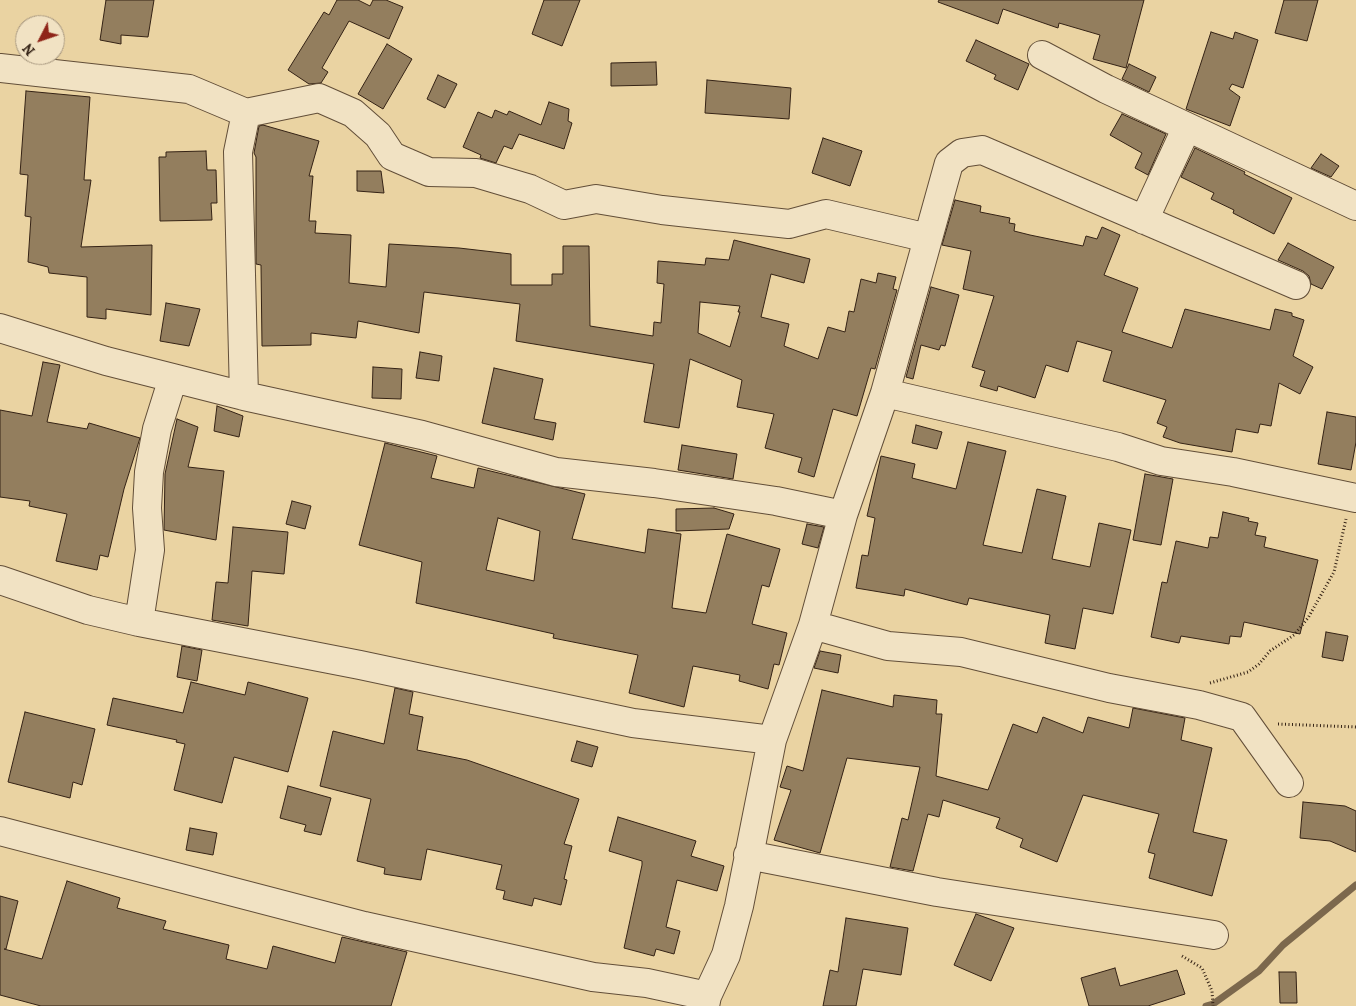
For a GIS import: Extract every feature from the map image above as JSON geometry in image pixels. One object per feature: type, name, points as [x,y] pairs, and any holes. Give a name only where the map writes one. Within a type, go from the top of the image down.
[{"type":"street","points":[[1042,56],[1106,89],[1356,206]]},
{"type":"street","points":[[0,68],[189,88],[246,113],[319,98],[353,114],[378,135],[392,156],[429,172],[476,173],[530,188],[564,205],[596,199],[662,210],[789,224],[826,214],[928,238]]},
{"type":"street","points":[[244,396],[238,152],[246,113]]},
{"type":"street","points":[[1144,220],[1187,127]]},
{"type":"street","points":[[0,831],[364,926],[593,977],[647,983],[706,1001],[726,955],[739,906],[772,740],[813,625],[843,515],[885,392],[949,163],[962,153],[982,150],[1296,285]]},
{"type":"street","points":[[0,328],[106,361],[244,396],[422,435],[556,472],[654,483],[776,501],[843,515]]},
{"type":"street","points":[[139,622],[150,550],[146,508],[149,472],[157,429],[172,378]]},
{"type":"street","points":[[885,392],[1118,448],[1161,461],[1233,472],[1354,497]]},
{"type":"street","points":[[0,580],[88,610],[139,622],[350,663],[633,723],[772,740]]},
{"type":"street","points":[[813,625],[888,646],[961,652],[1109,688],[1199,705],[1242,718],[1289,783]]},
{"type":"street","points":[[748,855],[937,892],[1214,935]]},
{"type":"path","points":[[1199,705],[1211,681],[1248,672],[1259,664],[1270,651],[1294,635],[1308,618],[1334,572],[1354,497]]},
{"type":"path","points":[[1245,722],[1356,727]]},
{"type":"path","points":[[1166,928],[1177,952],[1202,968],[1212,991],[1213,1006]]},
{"type":"building","points":[[106,0],[154,0],[148,37],[121,35],[121,44],[100,40]]},
{"type":"building","points":[[337,0],[358,0],[370,6],[373,0],[386,0],[403,7],[389,39],[349,21],[322,68],[328,72],[321,83],[309,84],[288,70],[324,12],[329,15]]},
{"type":"building","points":[[544,0],[580,0],[562,46],[532,34]]},
{"type":"building","points":[[939,0],[1144,0],[1126,68],[1093,59],[1100,35],[1059,23],[1058,28],[1003,9],[998,24],[938,2]]},
{"type":"building","points":[[1284,0],[1318,0],[1307,41],[1275,33]]},
{"type":"building","points":[[1211,32],[1233,39],[1235,32],[1258,40],[1243,88],[1232,84],[1229,89],[1240,97],[1230,126],[1186,109]]},
{"type":"building","points":[[976,40],[1029,64],[1018,90],[994,79],[996,75],[966,61]]},
{"type":"building","points":[[387,44],[412,59],[383,109],[358,94]]},
{"type":"building","points":[[656,62],[657,85],[611,86],[611,63]]},
{"type":"building","points":[[1129,64],[1156,77],[1149,92],[1122,79]]},
{"type":"building","points":[[438,75],[457,84],[445,108],[427,99]]},
{"type":"building","points":[[707,80],[791,88],[789,119],[705,113]]},
{"type":"building","points":[[26,91],[90,97],[84,180],[91,180],[81,247],[152,245],[151,315],[106,309],[106,319],[87,317],[87,277],[49,273],[48,267],[28,262],[31,217],[25,216],[28,175],[20,174]]},
{"type":"building","points":[[549,102],[569,109],[568,121],[572,123],[564,149],[519,134],[512,149],[504,146],[496,163],[480,158],[481,155],[463,147],[478,112],[492,118],[495,110],[507,115],[509,111],[541,125]]},
{"type":"building","points":[[1122,114],[1166,134],[1148,175],[1135,168],[1142,153],[1110,135]]},
{"type":"building","points":[[263,125],[319,141],[309,176],[313,176],[309,221],[316,221],[315,233],[351,235],[349,283],[386,287],[389,244],[459,248],[511,254],[511,285],[552,285],[552,274],[563,274],[563,246],[589,246],[590,326],[653,336],[654,322],[661,323],[664,284],[657,283],[658,261],[705,265],[706,258],[729,260],[734,240],[810,259],[804,283],[771,274],[761,317],[789,324],[784,346],[818,359],[828,327],[845,332],[849,311],[854,312],[861,279],[876,283],[878,273],[896,277],[893,289],[897,290],[875,369],[871,368],[857,416],[833,409],[814,477],[798,472],[802,458],[765,448],[774,414],[737,407],[742,380],[690,359],[679,428],[644,422],[654,364],[516,341],[520,304],[424,292],[419,333],[358,321],[356,338],[311,333],[311,345],[262,346],[261,265],[256,264],[256,157],[254,153],[259,126]],"holes":[[[700,302],[740,306],[730,347],[698,333]]]},
{"type":"building","points":[[823,138],[862,151],[850,186],[812,173]]},
{"type":"building","points":[[1195,148],[1245,172],[1244,174],[1292,198],[1274,234],[1233,213],[1234,210],[1211,199],[1214,193],[1181,177]]},
{"type":"building","points":[[206,151],[207,170],[216,170],[217,203],[211,203],[212,220],[160,221],[159,157],[166,157],[166,152]]},
{"type":"building","points":[[1321,154],[1339,166],[1331,177],[1311,168]]},
{"type":"building","points":[[357,171],[381,171],[384,193],[357,191]]},
{"type":"building","points":[[955,200],[981,206],[980,212],[1010,218],[1009,223],[1015,224],[1014,231],[1030,235],[1083,246],[1086,236],[1097,239],[1102,227],[1120,235],[1104,275],[1138,288],[1122,332],[1172,348],[1185,309],[1270,330],[1275,309],[1292,313],[1292,316],[1304,320],[1293,356],[1313,367],[1300,394],[1279,383],[1271,426],[1260,424],[1258,433],[1236,429],[1232,452],[1180,443],[1163,437],[1167,427],[1157,423],[1166,400],[1103,381],[1112,351],[1077,341],[1068,372],[1046,365],[1035,398],[998,386],[997,391],[980,386],[985,371],[972,367],[994,296],[963,289],[971,251],[942,245]]},
{"type":"building","points":[[1288,243],[1334,267],[1322,289],[1311,284],[1309,276],[1303,271],[1278,260]]},
{"type":"building","points":[[931,287],[959,295],[945,346],[941,345],[939,350],[921,345],[913,379],[906,377]]},
{"type":"building","points":[[166,303],[200,309],[189,346],[160,341]]},
{"type":"building","points":[[420,352],[442,356],[439,381],[416,378]]},
{"type":"building","points":[[43,362],[60,365],[47,422],[87,429],[89,423],[140,438],[124,489],[108,557],[100,555],[97,570],[56,561],[67,514],[29,506],[30,501],[0,497],[0,410],[32,416]]},
{"type":"building","points":[[373,367],[402,369],[401,399],[372,398]]},
{"type":"building","points":[[494,368],[543,379],[534,419],[556,423],[553,440],[482,423]]},
{"type":"building","points":[[217,406],[243,416],[239,437],[214,431]]},
{"type":"building","points":[[1327,412],[1356,417],[1356,442],[1351,470],[1318,464]]},
{"type":"building","points":[[177,419],[198,427],[188,467],[224,471],[216,540],[164,530],[165,474]]},
{"type":"building","points":[[916,425],[942,432],[937,449],[912,443]]},
{"type":"building","points":[[968,442],[1006,451],[983,545],[1022,553],[1037,489],[1066,496],[1052,559],[1090,567],[1099,523],[1131,530],[1113,614],[1083,608],[1075,649],[1045,643],[1050,615],[969,598],[967,605],[905,589],[904,596],[856,588],[862,555],[868,556],[875,518],[867,516],[881,456],[915,464],[912,478],[956,489]]},
{"type":"building","points":[[385,443],[437,456],[431,478],[474,488],[478,468],[585,494],[572,539],[645,553],[648,529],[681,534],[672,608],[706,613],[727,534],[780,549],[769,587],[762,585],[752,624],[787,633],[779,665],[774,664],[768,689],[739,681],[740,675],[693,666],[684,707],[629,693],[638,655],[553,638],[554,634],[416,603],[422,562],[359,545]],"holes":[[[498,518],[540,531],[534,581],[486,570]]]},
{"type":"building","points":[[682,445],[737,454],[733,479],[678,470]]},
{"type":"building","points":[[1145,474],[1173,479],[1161,545],[1133,540]]},
{"type":"building","points":[[292,501],[311,506],[305,529],[286,524]]},
{"type":"building","points":[[714,508],[734,514],[729,529],[676,531],[676,509]]},
{"type":"building","points":[[1223,512],[1249,518],[1248,521],[1258,523],[1255,535],[1266,537],[1264,547],[1318,560],[1300,634],[1244,622],[1241,637],[1230,636],[1229,644],[1181,636],[1179,643],[1151,637],[1162,582],[1167,583],[1176,541],[1208,548],[1210,537],[1218,538]]},
{"type":"building","points":[[807,524],[824,527],[818,548],[802,544]]},
{"type":"building","points":[[233,527],[288,532],[284,574],[252,571],[248,626],[212,620],[216,582],[228,583]]},
{"type":"building","points":[[1326,632],[1348,636],[1343,661],[1322,657]]},
{"type":"building","points":[[182,646],[202,650],[197,681],[177,677]]},
{"type":"building","points":[[820,651],[841,655],[838,673],[814,668]]},
{"type":"building","points":[[191,682],[245,695],[248,682],[308,698],[288,772],[234,757],[222,803],[174,790],[185,744],[176,742],[177,740],[107,725],[113,698],[183,713]]},
{"type":"building","points":[[395,688],[413,692],[409,714],[423,717],[417,750],[467,760],[579,799],[564,844],[572,846],[564,879],[567,880],[561,905],[534,898],[532,906],[503,899],[505,891],[496,889],[502,865],[427,849],[421,880],[384,874],[385,868],[357,861],[371,799],[320,786],[333,731],[384,744]]},
{"type":"building","points":[[822,690],[893,707],[894,695],[937,700],[936,714],[942,714],[936,776],[988,790],[1013,724],[1037,733],[1043,717],[1083,733],[1088,717],[1129,728],[1133,708],[1185,718],[1181,740],[1212,748],[1193,832],[1227,840],[1212,896],[1149,878],[1155,854],[1148,852],[1159,814],[1083,795],[1057,862],[1020,847],[1023,839],[996,828],[1000,818],[943,800],[939,817],[928,814],[913,871],[890,867],[902,818],[908,820],[920,767],[847,758],[820,853],[774,840],[791,790],[780,787],[787,766],[803,771]]},
{"type":"building","points":[[25,712],[95,729],[82,785],[73,782],[70,798],[8,782]]},
{"type":"building","points":[[577,741],[598,747],[592,767],[571,761]]},
{"type":"building","points":[[288,786],[331,798],[321,835],[304,831],[306,825],[280,818]]},
{"type":"building","points":[[1303,802],[1345,806],[1356,811],[1356,852],[1330,841],[1300,838]]},
{"type":"building","points":[[618,817],[696,841],[691,856],[724,866],[717,891],[677,880],[666,927],[680,931],[674,954],[656,949],[654,956],[624,948],[642,861],[609,851]]},
{"type":"building","points":[[190,828],[217,833],[213,855],[186,850]]},
{"type":"building","points":[[67,881],[120,898],[117,908],[166,921],[163,929],[229,945],[226,959],[267,969],[273,946],[335,963],[342,937],[407,952],[391,1006],[41,1006],[0,995],[0,896],[18,901],[6,949],[4,949],[42,959]]},
{"type":"building","points":[[976,914],[1014,928],[991,981],[954,965]]},
{"type":"building","points":[[846,918],[908,928],[901,975],[863,969],[856,1006],[823,1006],[830,970],[838,972]]},
{"type":"building","points":[[1115,968],[1120,986],[1177,970],[1185,994],[1148,1006],[1089,1006],[1081,978]]},
{"type":"building","points":[[1279,972],[1296,972],[1297,1003],[1280,1003]]},
{"type":"waterway","points":[[1206,1006],[1213,1004],[1259,971],[1283,945],[1356,885]]}]
